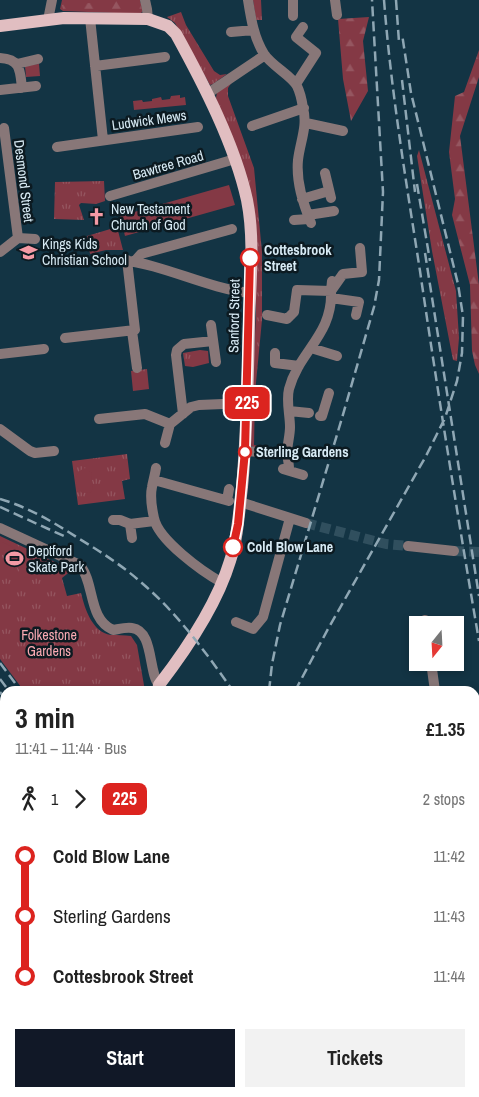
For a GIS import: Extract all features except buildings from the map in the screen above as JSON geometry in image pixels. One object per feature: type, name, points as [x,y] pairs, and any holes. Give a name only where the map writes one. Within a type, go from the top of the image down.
[{"type":"main road","name":"Sanford Street","points":[[0,26],[51,10],[90,18],[148,19],[168,26],[176,34],[207,94],[235,160],[247,202],[251,227],[245,451],[232,501],[238,524],[230,561],[221,582],[194,634],[160,686]]},
{"type":"street","points":[[145,0],[148,19]]},
{"type":"street","points":[[248,0],[254,30],[265,56],[296,84],[304,108],[306,123],[298,159],[297,177],[309,219]]},
{"type":"street","points":[[293,0],[294,16]]},
{"type":"street","points":[[335,0],[337,15]]},
{"type":"street","name":"Ludwick Mews","points":[[90,18],[103,140]]},
{"type":"street","points":[[296,84],[316,53],[296,37],[303,27]]},
{"type":"street","points":[[231,32],[254,30]]},
{"type":"street","points":[[95,66],[165,56]]},
{"type":"street","points":[[207,94],[265,56]]},
{"type":"street","points":[[0,58],[10,59],[17,64],[20,70],[22,88]]},
{"type":"street","points":[[17,64],[38,59]]},
{"type":"street","points":[[0,90],[36,86]]},
{"type":"street","points":[[252,126],[304,108]]},
{"type":"street","points":[[306,123],[339,126]]},
{"type":"street","name":"Ludwick Mews","points":[[57,147],[198,127]]},
{"type":"street","name":"Desmond Street","points":[[4,128],[5,182],[13,192],[18,238]]},
{"type":"street","name":"Bawtree Road","points":[[110,196],[235,160]]},
{"type":"street","points":[[302,199],[330,195],[325,173]]},
{"type":"street","points":[[294,220],[309,219],[334,211]]},
{"type":"street","points":[[128,260],[141,254],[232,230]]},
{"type":"street","name":"Desmond Street","points":[[0,252],[18,238],[35,239]]},
{"type":"street","points":[[303,475],[287,468],[290,429],[288,411],[289,391],[299,366],[320,336],[328,319],[331,290],[343,274],[362,272],[360,248]]},
{"type":"street","points":[[128,260],[234,291],[250,293]]},
{"type":"street","points":[[128,260],[135,330],[132,331],[137,368]]},
{"type":"street","points":[[267,316],[287,319],[294,312],[297,286],[331,290],[359,302],[356,315]]},
{"type":"street","points":[[211,325],[216,362]]},
{"type":"street","points":[[65,338],[132,331]]},
{"type":"street","points":[[183,414],[177,350],[184,344],[213,340]]},
{"type":"street","points":[[311,348],[337,356]]},
{"type":"street","points":[[0,354],[44,349]]},
{"type":"street","points":[[275,363],[299,366]]},
{"type":"street","points":[[320,416],[322,416],[329,393]]},
{"type":"street","points":[[165,443],[170,424],[194,405],[247,403]]},
{"type":"street","points":[[288,411],[309,413]]},
{"type":"street","points":[[100,419],[145,414],[170,424]]},
{"type":"street","points":[[0,429],[30,451],[54,451]]},
{"type":"street","points":[[245,451],[287,454]]},
{"type":"street","points":[[156,468],[151,491],[154,521],[168,541],[204,573],[221,582]]},
{"type":"street","points":[[154,480],[306,523]]},
{"type":"street","points":[[229,489],[232,501]]},
{"type":"street","points":[[236,622],[253,629],[263,617],[290,518]]},
{"type":"street","points":[[113,520],[120,520],[130,524],[154,521]]},
{"type":"street","points":[[130,524],[132,538]]},
{"type":"street","points":[[0,528],[74,562],[84,572],[95,608],[104,624],[113,630],[136,629],[145,638],[158,686]]},
{"type":"street","points":[[408,546],[454,550]]},
{"type":"street","points":[[432,671],[434,686]]},
{"type":"green space","points":[[62,0],[140,0],[143,11],[140,14],[63,11],[60,9]]},
{"type":"green space","points":[[64,0],[72,0],[74,4],[107,2],[107,0],[139,0],[142,10],[140,13],[63,9]]},
{"type":"green space","points":[[253,0],[261,0],[262,20],[256,20]]},
{"type":"green space","points":[[181,12],[186,25],[214,71],[220,75],[227,74],[213,84],[210,85],[175,23],[167,17]]},
{"type":"green space","points":[[369,17],[363,41],[368,91],[351,121],[343,79],[338,19]]},
{"type":"green space","points":[[479,50],[479,77],[460,136],[479,285],[479,374],[472,351],[470,285],[452,215],[455,199],[449,152],[455,96],[464,92]]},
{"type":"green space","points":[[39,64],[40,76],[26,77],[25,65]]},
{"type":"green space","points":[[232,82],[228,88],[228,96],[254,168],[262,252],[262,320],[255,393],[254,445],[258,446],[257,448],[251,446],[250,443],[256,313],[256,244],[216,98],[217,92]]},
{"type":"green space","points":[[180,95],[180,98],[185,97],[186,105],[134,110],[133,101],[152,101],[152,99],[161,97],[162,100],[170,99],[171,96]]},
{"type":"green space","points":[[419,150],[456,291],[459,338],[457,361],[453,360],[432,251],[417,156]]},
{"type":"green space","points":[[104,181],[105,201],[96,204],[81,203],[79,205],[84,220],[54,219],[55,182]]},
{"type":"green space","points":[[229,185],[235,205],[125,236],[120,216]]},
{"type":"green space","points":[[117,227],[123,250],[106,250],[90,254],[87,236]]},
{"type":"green space","points":[[200,350],[208,351],[209,363],[193,367],[185,366],[183,353]]},
{"type":"green space","points":[[147,369],[149,389],[133,391],[131,371]]},
{"type":"green space","points":[[127,454],[130,479],[122,481],[125,499],[78,505],[72,461]]},
{"type":"green space","points":[[85,468],[91,472],[93,488],[91,492],[82,493],[77,486],[76,479],[79,472]]},
{"type":"green space","name":"Folkestone Gardens","points":[[0,536],[72,570],[62,578],[67,596],[81,593],[90,619],[104,633],[131,636],[137,645],[144,686],[20,686],[0,659]]},
{"type":"green space","name":"Deptford Skate Park","points":[[0,541],[17,549],[23,555],[25,563],[32,567],[34,571],[29,578],[24,577],[17,567],[10,567],[3,560],[5,554],[0,552]]},
{"type":"tunnel","points":[[306,523],[386,544],[408,546]]},
{"type":"tunnel","points":[[454,551],[479,552]]},
{"type":"railway","points":[[270,686],[280,625],[374,307],[379,280],[383,192],[372,0]]},
{"type":"railway","points":[[384,0],[404,170],[448,456],[479,641]]},
{"type":"railway","points":[[396,0],[399,42]]},
{"type":"railway","points":[[298,686],[426,456],[445,418],[457,381],[462,353],[463,316],[458,284],[411,93],[402,34]]},
{"type":"railway","points":[[402,80],[415,192]]},
{"type":"railway","points":[[417,184],[430,261]]},
{"type":"railway","points":[[425,253],[479,596]]},
{"type":"railway","points":[[0,499],[20,506],[50,521],[120,565],[135,577],[180,621],[229,686]]},
{"type":"railway","points":[[0,507],[66,537]]},
{"type":"railway","points":[[0,663],[17,686]]},
{"type":"railway","points":[[0,679],[5,686]]},
{"type":"bus line","name":"225","points":[[233,547],[238,524],[245,451],[250,258]]},
{"type":"place","name":"New Testament Church of God","points":[[97,217]]},
{"type":"place","name":"Kings Kids Christian School","points":[[28,252]]},
{"type":"place","name":"Cottesbrook Street","points":[[250,258]]},
{"type":"place","name":"Sterling Gardens","points":[[245,452]]},
{"type":"place","name":"Cold Blow Lane","points":[[233,547]]},
{"type":"place","name":"Deptford Skate Park","points":[[14,559]]}]
